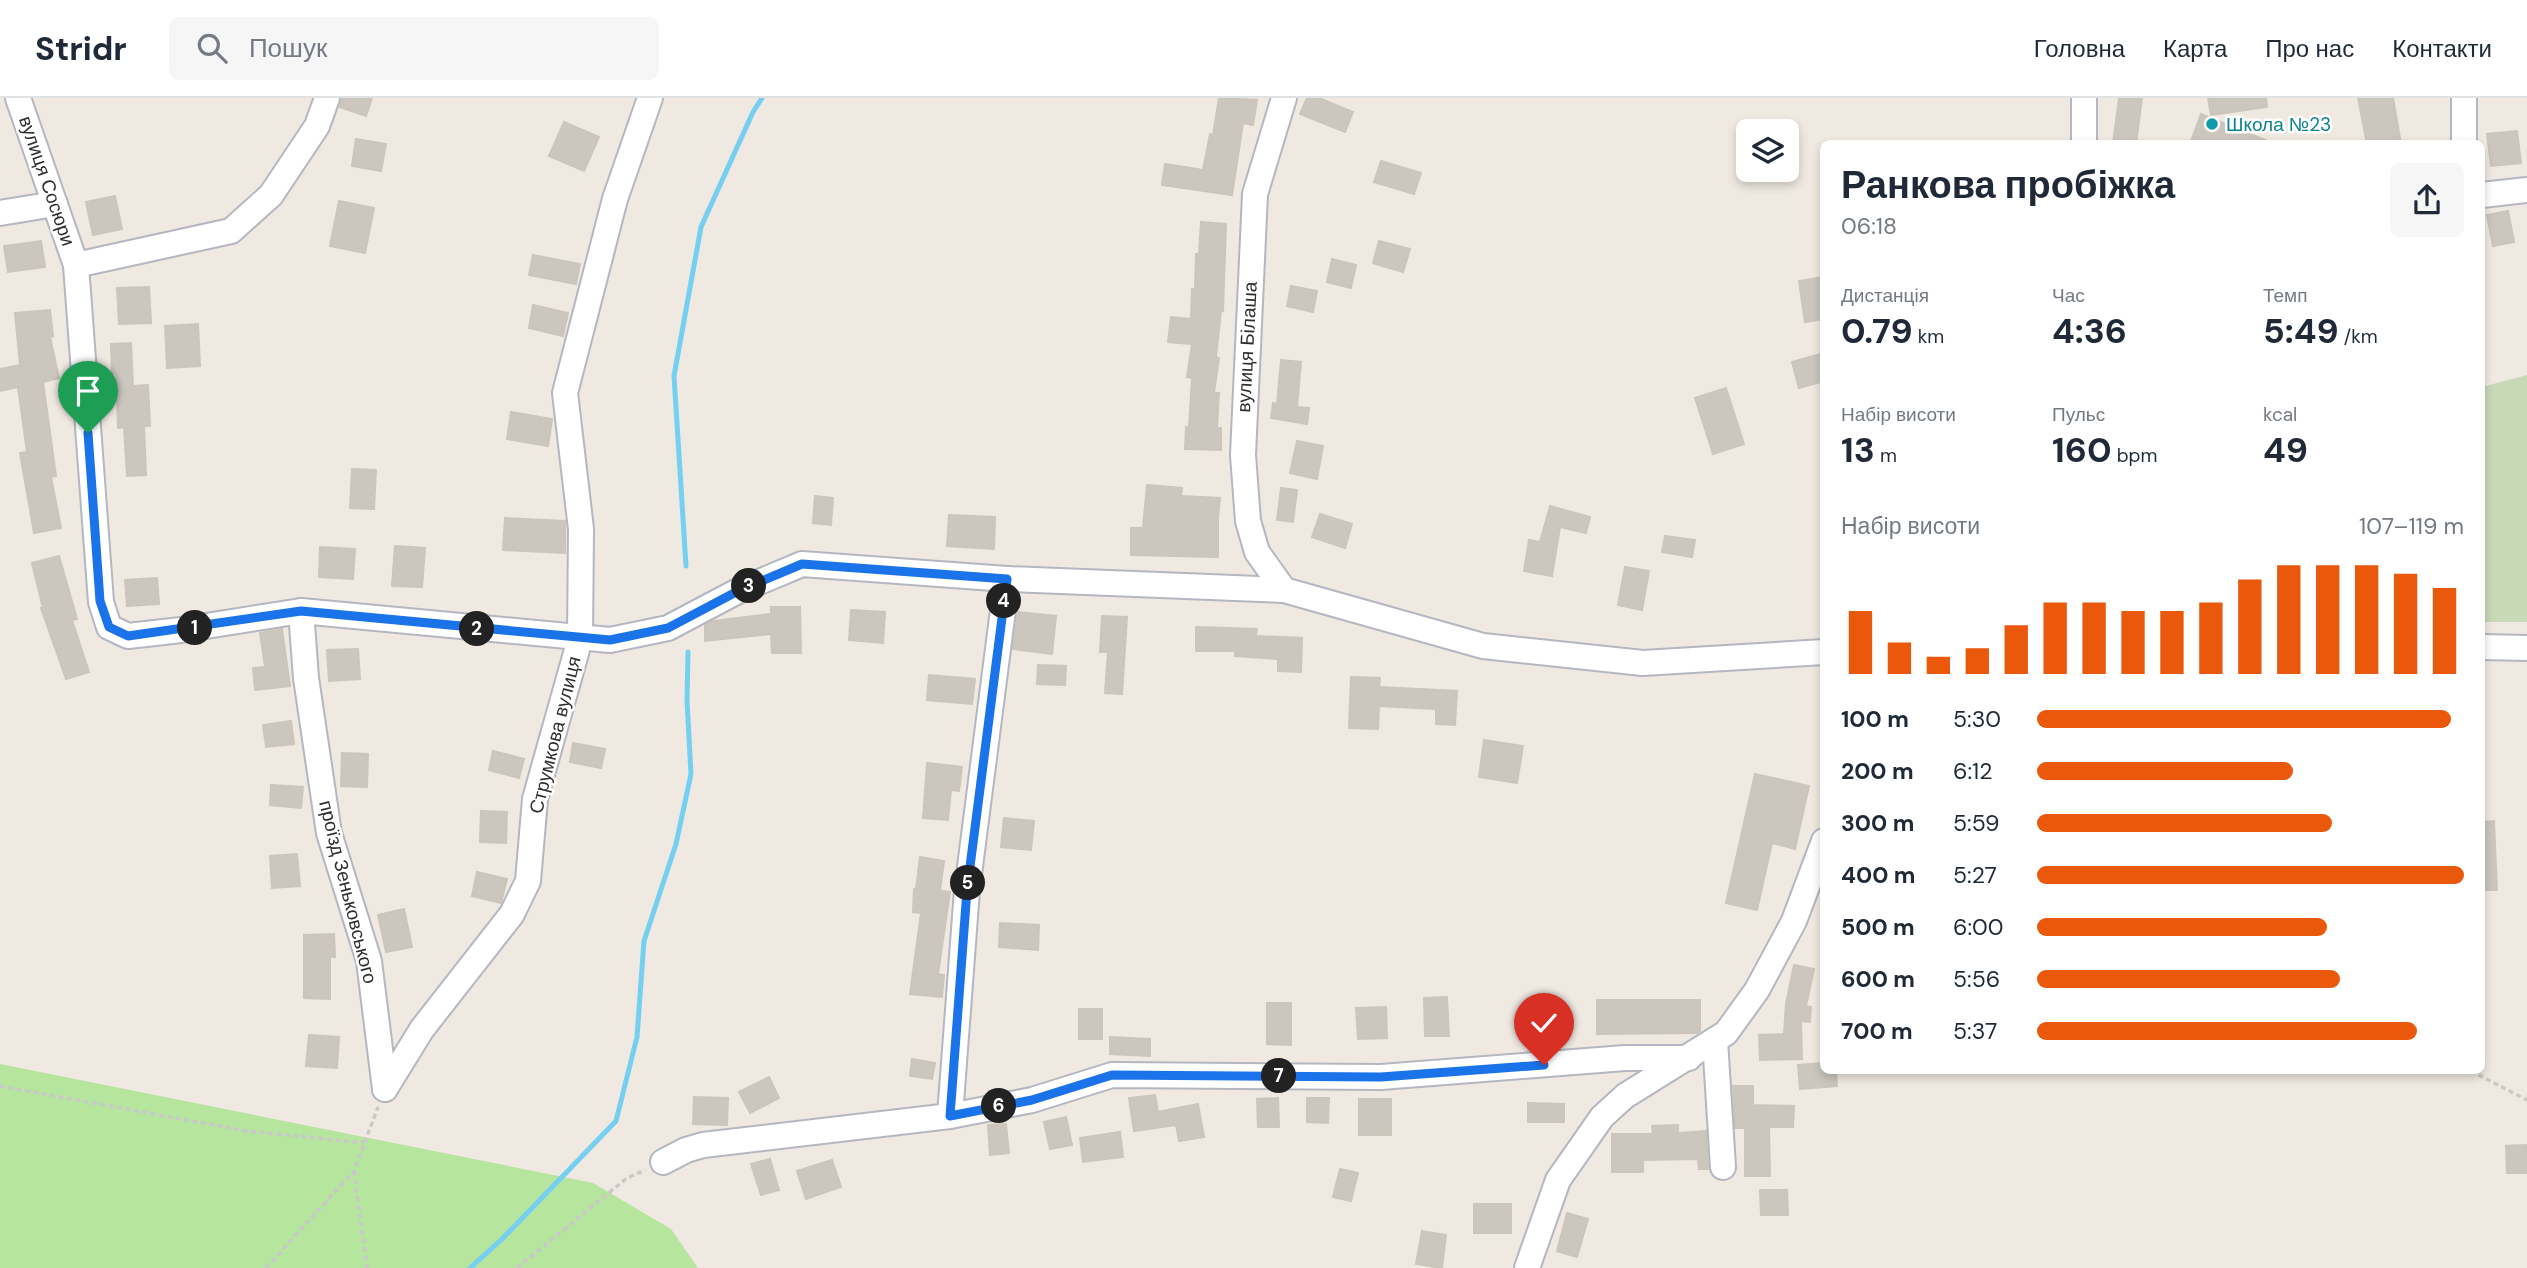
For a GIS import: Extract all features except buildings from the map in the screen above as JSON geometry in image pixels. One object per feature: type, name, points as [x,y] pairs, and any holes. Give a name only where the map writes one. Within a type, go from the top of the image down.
[{"type":"street","name":"вулиця Сосюри","points":[[18,98],[76,265],[100,601],[109,627],[128,636],[301,611],[610,640],[668,628],[738,591],[802,564],[1007,579],[1284,590],[1483,646],[1643,663],[1820,652]]},
{"type":"street","points":[[76,265],[231,231],[271,195],[317,126],[327,98]]},
{"type":"street","name":"Струмкова вулиця","points":[[385,1089],[422,1029],[512,914],[528,881],[535,799],[580,639],[581,529],[565,393],[615,200],[650,98]]},
{"type":"street","name":"вулиця Білаша","points":[[1284,98],[1255,194],[1243,455],[1248,521],[1256,552],[1284,590]]},
{"type":"street","points":[[2084,98],[2084,140]]},
{"type":"street","points":[[2463,140],[2464,98]]},
{"type":"street","points":[[2485,195],[2527,190]]},
{"type":"street","points":[[0,213],[55,204]]},
{"type":"street","points":[[950,1116],[967,890],[1007,579]]},
{"type":"street","name":"проїзд Зеньковського","points":[[301,611],[306,678],[329,833],[369,961],[385,1089]]},
{"type":"street","points":[[2485,647],[2527,648]]},
{"type":"street","points":[[1527,1268],[1558,1180],[1602,1117],[1625,1096],[1726,1033],[1763,978],[1794,921],[1820,852]]},
{"type":"street","points":[[1715,1040],[1723,1167]]},
{"type":"street","points":[[663,1162],[703,1145],[950,1116],[1032,1100],[1112,1075],[1381,1077],[1625,1058],[1689,1058]]},
{"type":"path","points":[[2477,1074],[2527,1100]]},
{"type":"path","points":[[0,1086],[247,1131],[364,1143]]},
{"type":"path","points":[[265,1268],[354,1171],[385,1089]]},
{"type":"path","points":[[516,1268],[627,1178],[663,1162]]},
{"type":"path","points":[[354,1171],[367,1268]]},
{"type":"green space","points":[[2527,375],[2527,622],[2485,622],[2485,386]]},
{"type":"green space","points":[[0,1064],[593,1183],[671,1229],[698,1268],[0,1268]]},
{"type":"waterway","points":[[686,566],[674,376],[701,227],[753,112],[762,98]]},
{"type":"waterway","points":[[470,1268],[502,1239],[616,1121],[637,1037],[644,941],[676,844],[691,774],[687,701],[688,652]]},
{"type":"place","name":"Школа №23","points":[[2212,124]]},
{"type":"route","points":[[88,433],[100,601],[109,627],[128,636],[301,611],[610,640],[668,628],[738,591],[802,564],[1007,579],[961,946],[950,1116],[1032,1100],[1112,1075],[1381,1077],[1544,1065]]}]
